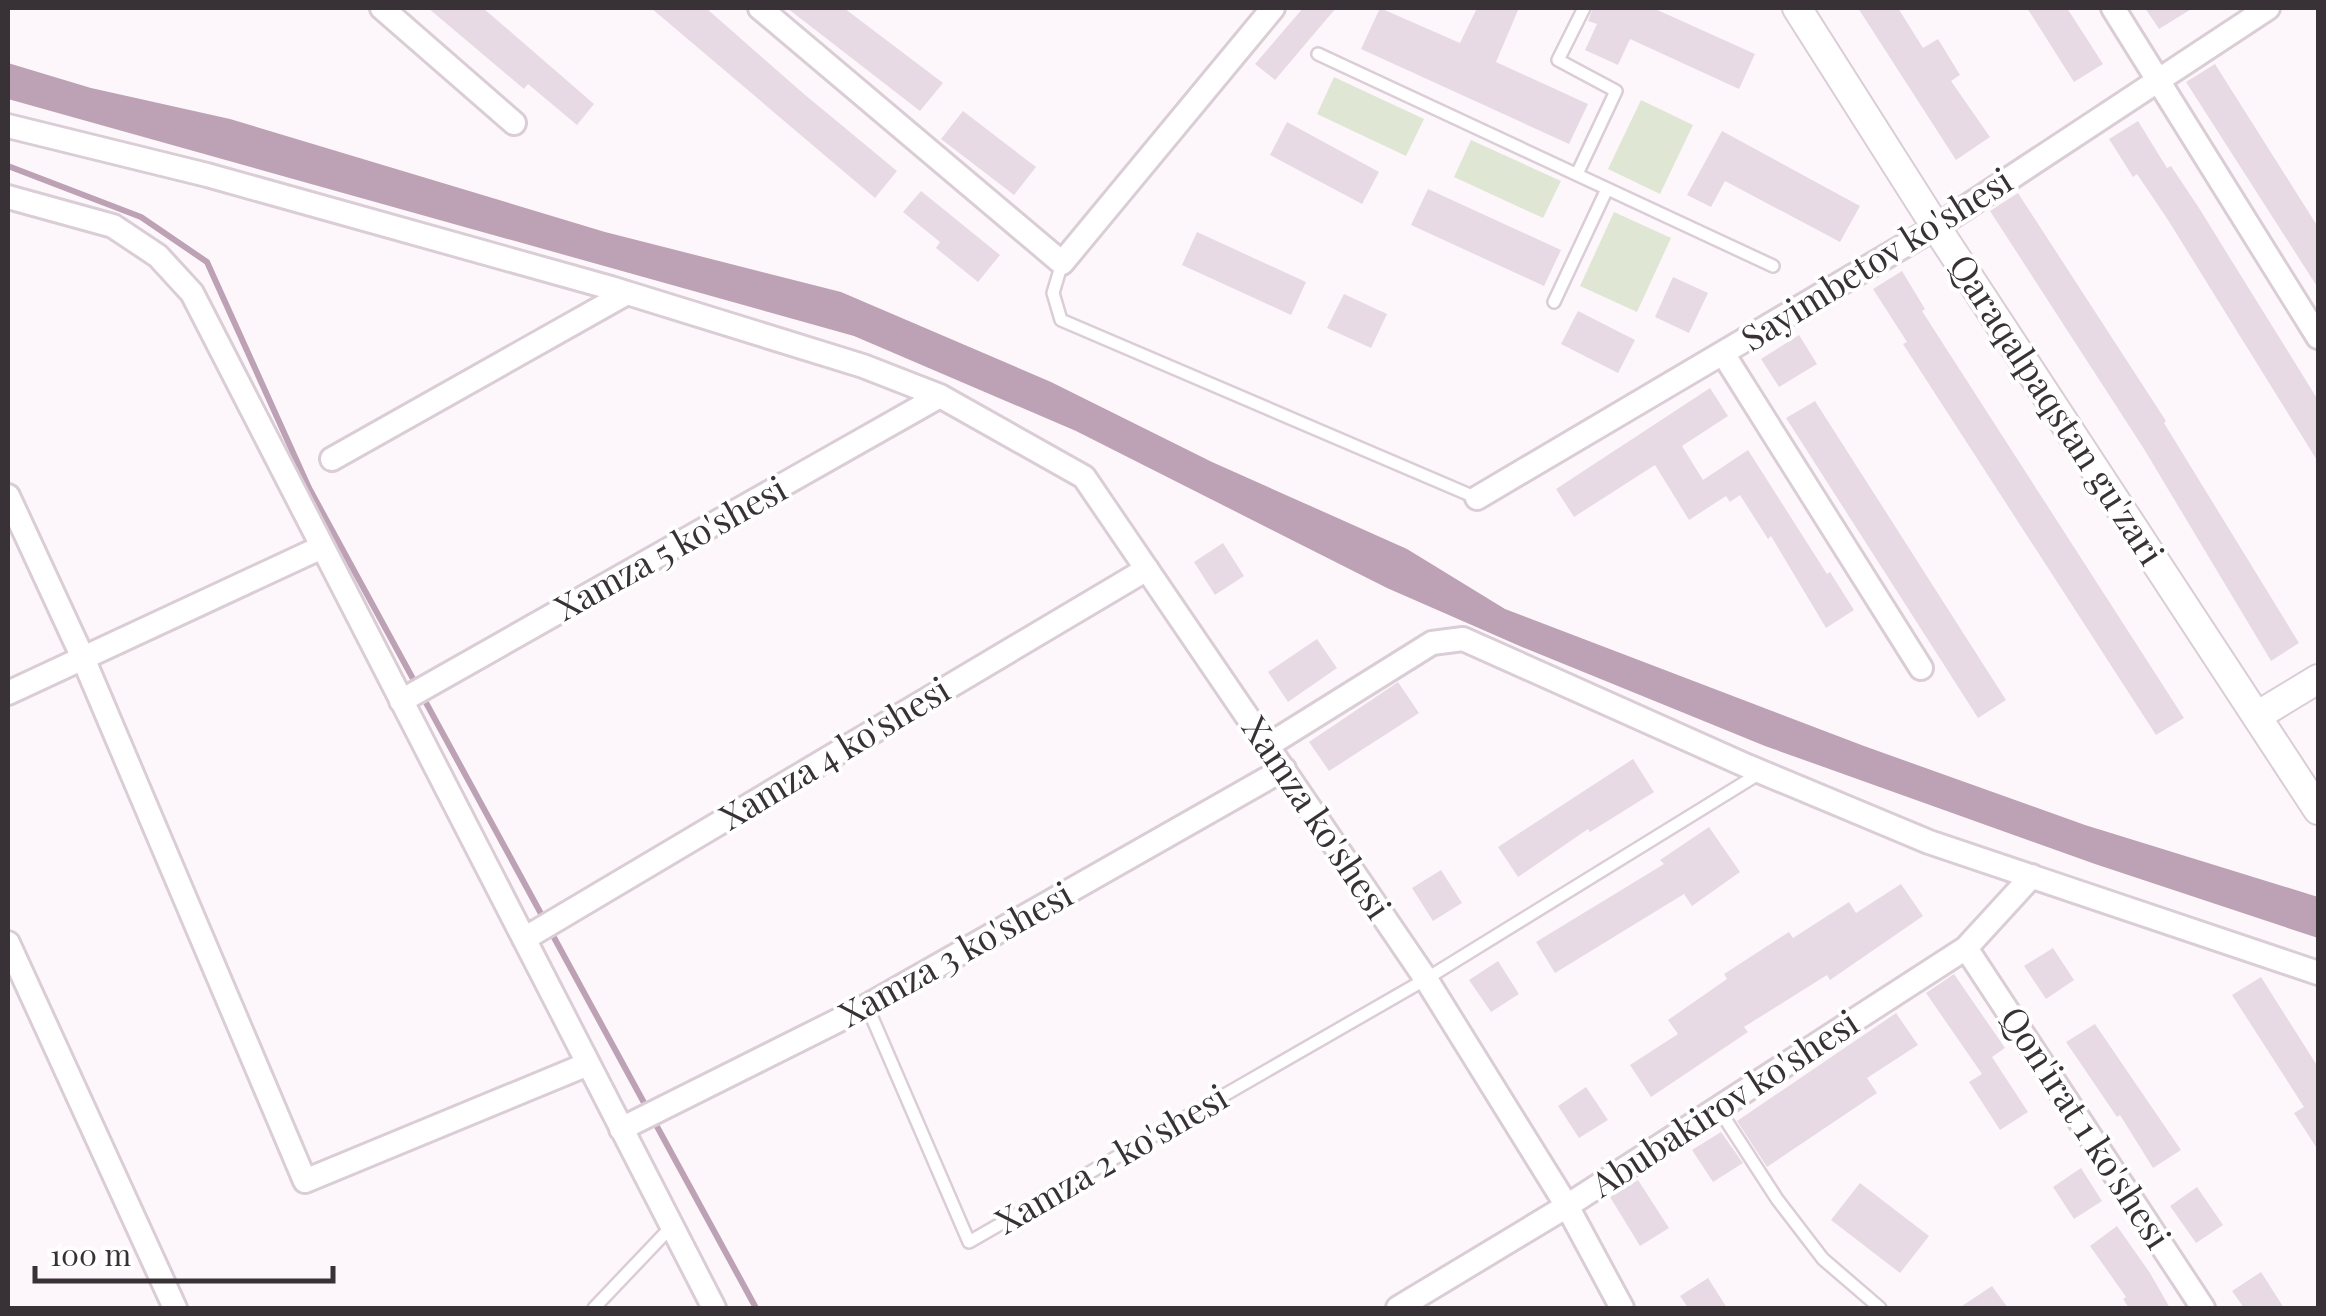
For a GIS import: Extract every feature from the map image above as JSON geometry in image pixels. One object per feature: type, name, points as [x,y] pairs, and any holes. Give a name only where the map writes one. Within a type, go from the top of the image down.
[{"type":"street","points":[[382,8],[514,124]]},
{"type":"street","points":[[760,8],[1062,264],[1273,8]]},
{"type":"street","name":"Qaraqalpaqstan gu'zari","points":[[1797,8],[2318,810]]},
{"type":"street","points":[[2113,8],[2318,337]]},
{"type":"street","name":"Sayimbetov ko'shesi","points":[[1477,498],[1936,227],[2268,8]]},
{"type":"street","name":"Xamza ko'shesi","points":[[8,126],[206,175],[627,293],[862,366],[940,396],[1084,476],[1426,980],[1566,1206],[1622,1308]]},
{"type":"street","points":[[8,197],[114,226],[158,256],[192,293],[714,1308]]},
{"type":"street","points":[[332,459],[627,293]]},
{"type":"street","points":[[1724,355],[1921,668]]},
{"type":"street","name":"Xamza 5 ko'shesi","points":[[401,701],[940,396]]},
{"type":"street","points":[[8,496],[83,658],[305,1182],[588,1064]]},
{"type":"street","points":[[8,692],[322,547]]},
{"type":"street","name":"Xamza 4 ko'shesi","points":[[524,939],[1147,569]]},
{"type":"street","points":[[1267,746],[1432,643],[1463,639],[1929,842],[2318,974]]},
{"type":"street","points":[[2258,716],[2318,679]]},
{"type":"street","name":"Xamza 3 ko'shesi","points":[[622,1129],[867,1006],[1284,770]]},
{"type":"street","name":"Abubakirov ko'shesi","points":[[1398,1308],[1566,1206],[1966,948],[2032,876]]},
{"type":"street","points":[[8,943],[175,1308]]},
{"type":"street","name":"Qon'irat 1 ko'shesi","points":[[1966,948],[2203,1308]]},
{"type":"lane","points":[[1576,174],[1616,91],[1558,60],[1584,8]]},
{"type":"lane","points":[[1318,54],[1774,266]]},
{"type":"lane","points":[[1554,302],[1608,188]]},
{"type":"lane","points":[[1062,264],[1053,293],[1061,320],[1477,498]]},
{"type":"lane","points":[[1426,980],[1762,772]]},
{"type":"lane","name":"Xamza 2 ko'shesi","points":[[867,1006],[969,1242],[1426,980]]},
{"type":"lane","points":[[1718,1108],[1777,1199],[1823,1259],[1880,1308]]},
{"type":"lane","points":[[594,1308],[672,1226]]},
{"type":"green space","points":[[1334,77],[1424,119],[1406,156],[1317,114]]},
{"type":"green space","points":[[1641,100],[1693,125],[1660,194],[1608,169]]},
{"type":"green space","points":[[1471,140],[1561,181],[1543,218],[1454,177]]},
{"type":"green space","points":[[1614,212],[1671,238],[1637,312],[1580,286]]},
{"type":"shaded area","points":[[8,63],[91,88],[230,119],[605,232],[841,292],[1051,382],[1212,462],[1407,549],[1505,609],[1864,746],[2085,825],[2318,897],[2318,938],[2095,864],[1765,746],[1522,647],[1387,588],[1076,431],[854,336],[8,99]]},
{"type":"building","points":[[428,8],[483,8],[594,104],[577,125],[528,84],[524,89]]},
{"type":"building","points":[[651,8],[706,8],[897,171],[875,198]]},
{"type":"building","points":[[787,8],[844,8],[943,83],[920,111]]},
{"type":"building","points":[[1303,8],[1336,8],[1275,80],[1255,64]]},
{"type":"building","points":[[1380,8],[1460,43],[1477,8],[1519,8],[1496,62],[1588,104],[1569,144],[1361,49]]},
{"type":"building","points":[[1593,8],[1653,8],[1755,54],[1739,89],[1630,39],[1618,65],[1585,50],[1597,24],[1588,21]]},
{"type":"building","points":[[1858,8],[1898,8],[1923,48],[1938,39],[1960,75],[1951,81],[1990,137],[1956,160]]},
{"type":"building","points":[[2027,8],[2067,8],[2103,64],[2074,82]]},
{"type":"building","points":[[2145,8],[2193,8],[2159,29]]},
{"type":"building","points":[[2215,64],[2318,227],[2318,288],[2186,82]]},
{"type":"building","points":[[963,111],[1036,167],[1014,195],[941,139]]},
{"type":"building","points":[[2138,121],[2167,168],[2171,166],[2199,208],[2318,400],[2318,462],[2168,220],[2109,139]]},
{"type":"building","points":[[1287,122],[1379,172],[1362,204],[1270,155]]},
{"type":"building","points":[[1722,131],[1860,206],[1840,242],[1725,181],[1711,207],[1687,195]]},
{"type":"building","points":[[1428,189],[1561,250],[1544,286],[1411,225]]},
{"type":"building","points":[[921,191],[1000,255],[978,282],[936,248],[940,242],[903,212]]},
{"type":"building","points":[[2018,193],[2166,421],[2299,643],[2271,661],[2144,449],[1990,211]]},
{"type":"building","points":[[1197,232],[1306,282],[1291,315],[1182,265]]},
{"type":"building","points":[[1902,271],[1925,309],[1922,311],[2184,718],[2156,735],[1903,344],[1907,342],[1873,289]]},
{"type":"building","points":[[1673,277],[1708,293],[1689,333],[1655,317]]},
{"type":"building","points":[[1344,294],[1387,314],[1371,348],[1327,328]]},
{"type":"building","points":[[1578,311],[1635,340],[1618,373],[1561,344]]},
{"type":"building","points":[[1799,335],[1817,364],[1779,387],[1761,359]]},
{"type":"building","points":[[1710,388],[1728,416],[1682,446],[1703,480],[1748,450],[1854,610],[1826,628],[1771,536],[1768,539],[1740,495],[1730,502],[1726,496],[1689,520],[1655,465],[1574,517],[1556,489]]},
{"type":"building","points":[[1815,401],[2006,700],[1978,718],[1786,418]]},
{"type":"building","points":[[1223,543],[1244,576],[1215,595],[1194,562]]},
{"type":"building","points":[[1317,639],[1337,668],[1288,702],[1268,672]]},
{"type":"building","points":[[1398,682],[1419,713],[1329,771],[1309,742]]},
{"type":"building","points":[[1633,759],[1654,792],[1590,832],[1588,829],[1518,877],[1498,847]]},
{"type":"building","points":[[1709,827],[1740,872],[1692,906],[1684,894],[1555,973],[1536,942],[1664,864],[1660,860]]},
{"type":"building","points":[[1441,870],[1462,903],[1433,921],[1412,888]]},
{"type":"building","points":[[1901,884],[1923,916],[1830,980],[1827,975],[1744,1027],[1748,1032],[1651,1097],[1630,1065],[1678,1034],[1668,1020],[1727,979],[1724,974],[1789,932],[1793,938],[1849,902],[1856,913]]},
{"type":"building","points":[[2053,948],[2074,980],[2046,999],[2024,966]]},
{"type":"building","points":[[1498,961],[1519,994],[1491,1012],[1469,980]]},
{"type":"building","points":[[1954,974],[2005,1048],[1992,1057],[2028,1112],[2000,1130],[1969,1082],[1982,1074],[1926,993]]},
{"type":"building","points":[[2261,977],[2318,1067],[2318,1150],[2294,1113],[2304,1107],[2232,995]]},
{"type":"building","points":[[1896,1013],[1918,1045],[1867,1078],[1877,1093],[1767,1167],[1737,1121]]},
{"type":"building","points":[[2095,1024],[2181,1150],[2153,1168],[2066,1042]]},
{"type":"building","points":[[1586,1087],[1608,1120],[1579,1138],[1558,1106]]},
{"type":"building","points":[[1721,1132],[1743,1163],[1713,1182],[1692,1150]]},
{"type":"building","points":[[2081,1168],[2102,1201],[2074,1219],[2053,1187]]},
{"type":"building","points":[[1638,1180],[1669,1228],[1640,1246],[1610,1197]]},
{"type":"building","points":[[1860,1183],[1929,1236],[1900,1273],[1831,1220]]},
{"type":"building","points":[[2197,1187],[2223,1225],[2196,1243],[2170,1206]]},
{"type":"building","points":[[2117,1226],[2170,1308],[2129,1308],[2123,1299],[2126,1297],[2090,1246]]},
{"type":"building","points":[[2261,1272],[2284,1308],[2244,1308],[2232,1291]]},
{"type":"building","points":[[1708,1278],[1727,1308],[1688,1308],[1680,1296]]},
{"type":"building","points":[[1992,1286],[2008,1308],[1959,1308]]},
{"type":"waterway","points":[[8,166],[141,217],[207,262],[309,488],[648,1110]]},
{"type":"waterway","points":[[654,1121],[756,1308]]}]
